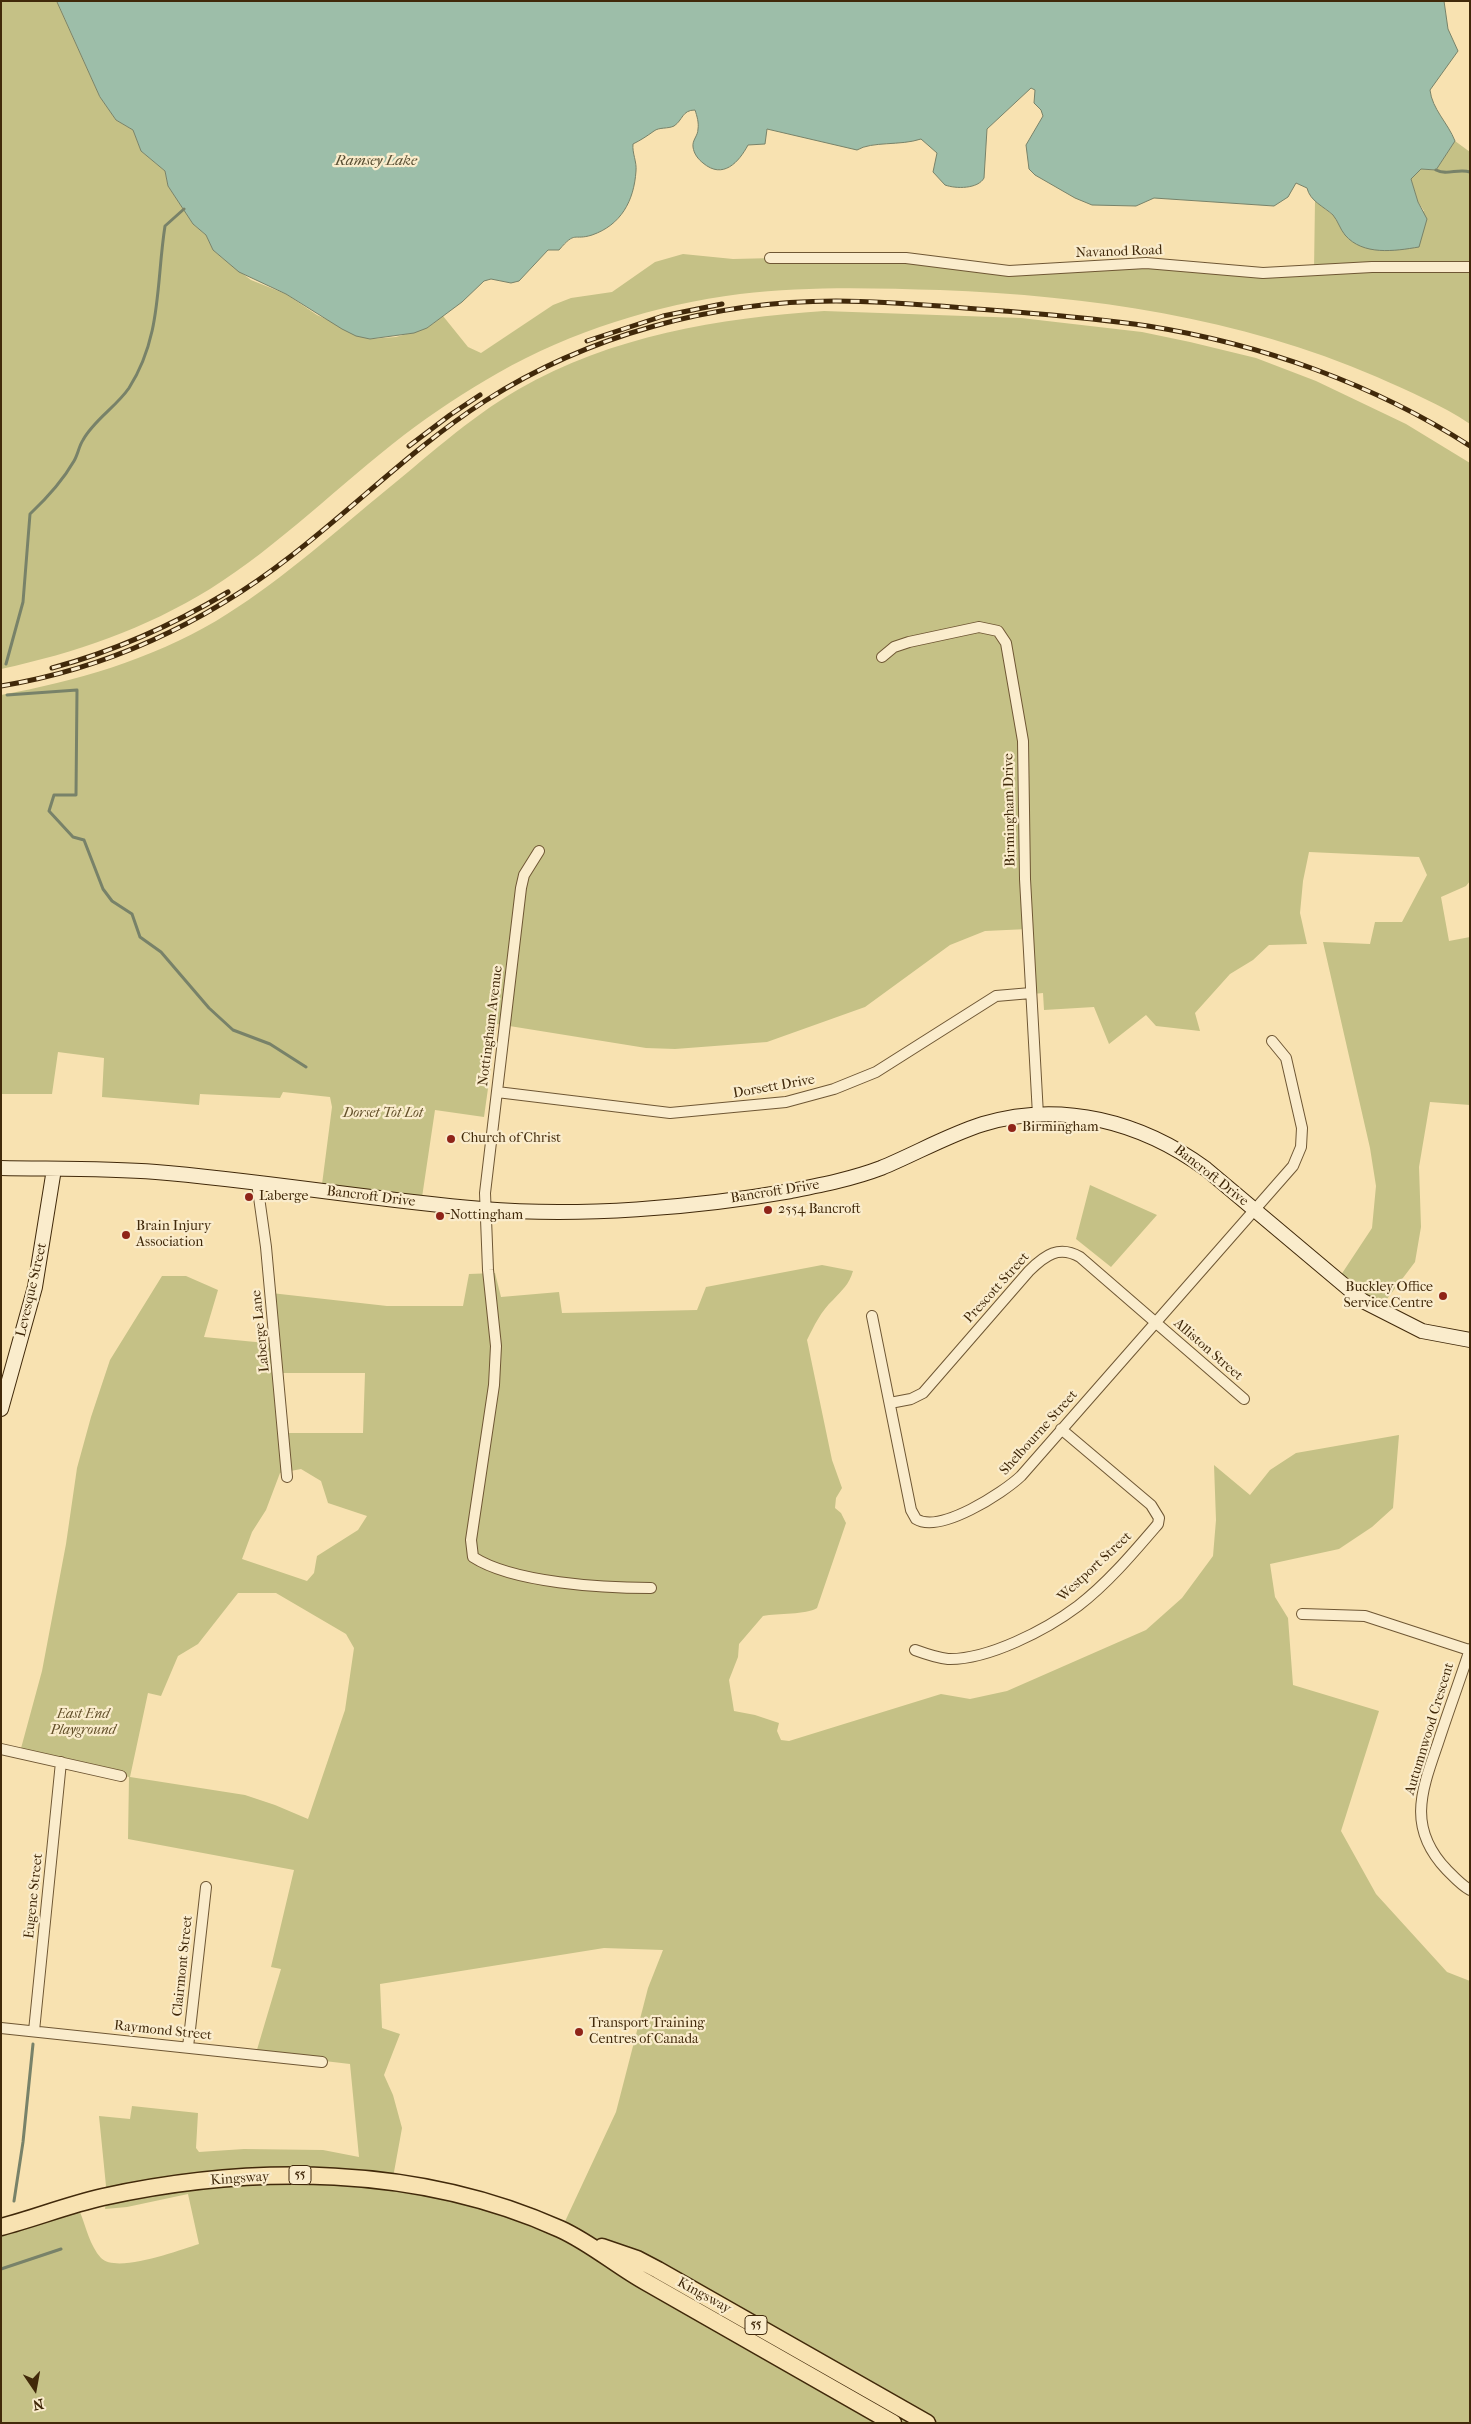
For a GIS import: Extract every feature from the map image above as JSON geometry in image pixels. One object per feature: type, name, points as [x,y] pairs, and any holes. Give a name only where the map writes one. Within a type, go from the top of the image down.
[{"type":"main road","name":"Bancroft Drive","points":[[1,1168],[145,1171],[485,1209],[566,1210],[653,1207],[709,1202],[787,1191],[859,1176],[985,1124],[1038,1115],[1096,1119],[1125,1126],[1153,1136],[1181,1151],[1206,1168],[1363,1301],[1422,1331],[1470,1340]]},
{"type":"main road","name":"Levesque Street","points":[[1,1409],[35,1287],[54,1169]]},
{"type":"main road","name":"Kingsway","points":[[1,2227],[56,2209],[100,2198],[163,2186],[256,2177],[326,2176],[392,2182],[461,2195],[528,2216],[579,2239],[651,2266],[927,2423]]},
{"type":"main road","name":"Kingsway","points":[[1,2235],[17,2222]]},
{"type":"main road","name":"Kingsway","points":[[579,2239],[626,2271],[893,2423]]},
{"type":"street","name":"Navanod Road","points":[[770,258],[906,258],[1009,270],[1146,263],[1263,273],[1372,268],[1470,267]]},
{"type":"street","name":"Birmingham Drive","points":[[882,657],[894,648],[909,642],[980,627],[998,631],[1006,643],[1018,703],[1023,741],[1025,879],[1038,1115]]},
{"type":"street","name":"Nottingham Avenue","points":[[539,851],[524,875],[520,888],[485,1209],[496,1346],[494,1385],[470,1540],[473,1557],[487,1566],[534,1577],[583,1585],[651,1588]]},
{"type":"street","name":"Dorsett Drive","points":[[497,1092],[670,1113],[786,1102],[834,1089],[876,1072],[996,996],[1031,993]]},
{"type":"street","name":"Shelbourne Street","points":[[872,1316],[911,1510],[916,1519],[926,1523],[933,1523],[952,1517],[984,1503],[1003,1491],[1021,1476],[1293,1166],[1301,1147],[1303,1136],[1286,1058],[1272,1041]]},
{"type":"street","name":"Laberge Lane","points":[[257,1183],[268,1266],[287,1477]]},
{"type":"street","name":"Prescott Street","points":[[890,1403],[911,1399],[922,1393],[1029,1271],[1044,1256],[1053,1252],[1069,1252],[1080,1257],[1155,1322]]},
{"type":"street","name":"Alliston Street","points":[[1155,1322],[1244,1398]]},
{"type":"street","name":"Westport Street","points":[[915,1650],[932,1656],[962,1658],[998,1648],[1054,1622],[1079,1605],[1109,1577],[1158,1524],[1159,1518],[1151,1505],[1061,1429]]},
{"type":"street","points":[[1302,1614],[1365,1616],[1470,1650]]},
{"type":"street","name":"Autumnwood Crescent","points":[[1470,1650],[1420,1802],[1422,1822],[1429,1847],[1435,1856],[1470,1890]]},
{"type":"street","points":[[1,1749],[121,1776]]},
{"type":"street","name":"Eugene Street","points":[[34,2031],[61,1762]]},
{"type":"street","name":"Clairmont Street","points":[[188,2048],[206,1887]]},
{"type":"street","name":"Raymond Street","points":[[1,2028],[322,2062]]},
{"type":"green space","points":[[1,1],[57,1],[100,97],[116,120],[133,130],[141,151],[165,171],[168,186],[193,224],[206,235],[213,250],[251,280],[286,294],[317,315],[370,339],[396,337],[427,328],[443,316],[468,347],[481,353],[553,305],[571,298],[612,292],[655,262],[683,254],[733,259],[857,256],[992,269],[1131,263],[1220,269],[1314,270],[1315,201],[1334,216],[1344,234],[1424,211],[1418,202],[1411,179],[1421,169],[1436,170],[1455,141],[1470,152],[1470,424],[1413,393],[1325,356],[1272,339],[1163,313],[1108,304],[1052,298],[940,290],[815,289],[765,291],[708,299],[677,305],[615,322],[555,344],[526,358],[474,387],[415,427],[261,553],[210,589],[160,616],[109,638],[29,663],[1,669]]},
{"type":"green space","name":"Dorset Tot Lot","points":[[824,311],[1021,318],[1142,332],[1190,342],[1256,358],[1316,381],[1406,424],[1470,463],[1470,881],[1466,886],[1441,897],[1449,941],[1470,937],[1470,1105],[1430,1102],[1419,1167],[1421,1227],[1415,1262],[1378,1311],[1337,1281],[1372,1228],[1376,1186],[1370,1148],[1323,942],[1370,944],[1375,922],[1402,922],[1427,875],[1419,857],[1309,852],[1303,881],[1300,913],[1307,944],[1269,945],[1253,960],[1230,974],[1195,1013],[1200,1031],[1156,1026],[1146,1015],[1109,1044],[1094,1007],[1044,1010],[1043,993],[1033,994],[1028,929],[985,931],[950,945],[865,1007],[767,1042],[675,1049],[646,1048],[497,1024],[484,1117],[435,1110],[421,1204],[321,1192],[332,1107],[330,1097],[283,1092],[280,1098],[200,1094],[199,1105],[102,1097],[104,1058],[58,1052],[52,1094],[1,1094],[1,695],[85,676],[139,658],[191,635],[216,621],[259,593],[300,562],[482,413],[519,389],[554,371],[591,355],[667,333],[745,319]]},
{"type":"green space","points":[[1090,1185],[1157,1215],[1111,1267],[1076,1239]]},
{"type":"green space","name":"East End Playground","points":[[822,1265],[853,1271],[845,1287],[821,1314],[807,1340],[832,1460],[842,1488],[836,1498],[835,1508],[841,1513],[846,1523],[817,1608],[806,1612],[763,1616],[739,1644],[738,1657],[729,1680],[734,1711],[755,1715],[779,1723],[777,1731],[781,1740],[789,1741],[941,1694],[970,1699],[1007,1691],[1146,1630],[1182,1598],[1213,1556],[1216,1520],[1214,1465],[1250,1495],[1270,1470],[1296,1453],[1399,1435],[1393,1508],[1372,1527],[1339,1549],[1270,1564],[1275,1597],[1288,1618],[1293,1685],[1379,1711],[1341,1831],[1376,1894],[1447,1972],[1470,1981],[1470,2423],[1,2423],[1,2235],[17,2223],[55,2209],[80,2212],[94,2248],[101,2258],[109,2262],[134,2262],[199,2244],[188,2194],[127,2207],[105,2209],[107,2196],[99,2116],[130,2119],[132,2106],[198,2113],[196,2148],[199,2152],[244,2149],[323,2150],[359,2157],[350,2064],[256,2053],[281,1969],[271,1967],[294,1870],[128,1839],[129,1777],[20,1752],[42,1671],[66,1544],[77,1468],[91,1417],[110,1360],[162,1276],[186,1276],[218,1290],[204,1337],[276,1344],[271,1293],[387,1306],[463,1306],[469,1274],[495,1273],[501,1297],[559,1292],[562,1313],[697,1310],[706,1287]],"holes":[[[280,1373],[365,1373],[363,1433],[285,1433]],[[301,1469],[321,1481],[328,1503],[367,1516],[358,1530],[317,1556],[314,1573],[307,1581],[242,1559],[252,1532],[266,1510],[280,1473]],[[238,1593],[276,1593],[346,1634],[354,1648],[345,1710],[308,1819],[245,1795],[130,1777],[148,1693],[161,1696],[178,1656],[198,1644]],[[604,1948],[663,1950],[648,1988],[616,2112],[561,2230],[392,2183],[402,2128],[393,2095],[384,2075],[400,2034],[382,2028],[380,1984]]]},
{"type":"water","name":"Ramsey Lake","points":[[57,1],[1444,1],[1448,29],[1458,51],[1430,90],[1437,110],[1455,141],[1436,170],[1421,169],[1411,179],[1418,202],[1427,219],[1419,247],[1400,250],[1380,250],[1370,249],[1352,242],[1343,233],[1333,215],[1314,200],[1307,188],[1296,183],[1288,197],[1274,206],[1154,198],[1136,206],[1092,205],[1075,198],[1035,175],[1029,169],[1026,145],[1043,116],[1041,110],[1034,103],[1035,90],[1031,88],[987,129],[984,178],[977,184],[966,187],[945,185],[933,172],[937,153],[921,139],[870,145],[857,150],[767,129],[765,144],[748,145],[735,163],[730,167],[717,170],[703,163],[694,152],[693,145],[698,131],[698,124],[695,110],[691,110],[685,113],[674,126],[656,130],[633,144],[636,168],[635,182],[629,202],[611,225],[602,231],[586,237],[572,238],[559,250],[548,250],[519,281],[511,283],[491,279],[484,281],[462,302],[427,328],[414,333],[370,339],[356,336],[342,329],[286,294],[239,272],[213,250],[206,235],[193,224],[168,186],[165,171],[141,151],[133,130],[116,120],[100,97]]},
{"type":"waterway","points":[[1436,170],[1440,172],[1470,172]]},
{"type":"waterway","points":[[6,664],[23,602],[30,514],[65,475],[88,433],[124,395],[140,368],[153,329],[165,226],[184,209]]},
{"type":"waterway","points":[[7,695],[77,690],[76,795],[54,795],[49,811],[73,837],[84,840],[103,889],[112,901],[132,914],[140,937],[161,952],[209,1008],[233,1030],[270,1044],[306,1067]]},
{"type":"waterway","points":[[14,2201],[23,2142],[33,2044]]},
{"type":"waterway","points":[[1,2269],[61,2249]]},
{"type":"railway","points":[[1,686],[80,668],[118,655],[190,622],[225,602],[291,556],[410,456],[459,418],[525,378],[609,340],[653,326],[698,315],[744,307],[836,301],[899,303],[1094,319],[1190,334],[1232,344],[1315,369],[1395,404],[1470,446]]},
{"type":"railway","points":[[587,341],[663,316],[722,304]]},
{"type":"railway","points":[[409,446],[480,395]]},
{"type":"railway","points":[[52,668],[98,654],[143,636],[228,592]]},
{"type":"place","name":"Birmingham","points":[[1012,1128]]},
{"type":"place","name":"Church of Christ","points":[[451,1139]]},
{"type":"place","name":"Laberge","points":[[249,1197]]},
{"type":"place","name":"2554 Bancroft","points":[[768,1210]]},
{"type":"place","name":"Nottingham","points":[[440,1216]]},
{"type":"place","name":"Brain Injury Association","points":[[126,1235]]},
{"type":"place","name":"Buckley Office Service Centre","points":[[1443,1296]]},
{"type":"place","name":"Transport Training Centres of Canada","points":[[579,2032]]}]
